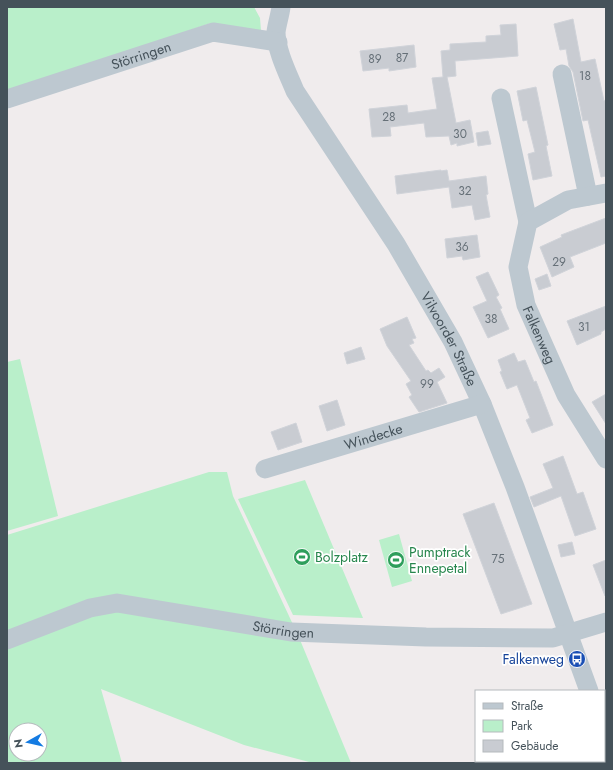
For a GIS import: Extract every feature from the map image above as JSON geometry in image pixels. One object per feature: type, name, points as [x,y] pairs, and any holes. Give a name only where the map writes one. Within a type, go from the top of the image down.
[{"type":"street","name":"Vilvoorder Straße","points":[[282,7],[276,31],[285,66],[295,91],[396,244],[452,342],[482,404],[515,487],[589,690]]},
{"type":"street","name":"Störringen","points":[[7,99],[213,32],[278,42]]},
{"type":"street","points":[[528,222],[568,200],[597,195],[562,74]]},
{"type":"street","name":"Falkenweg","points":[[501,98],[528,222],[518,267],[526,305],[566,395],[606,459]]},
{"type":"street","name":"Windecke","points":[[265,469],[482,404]]},
{"type":"street","name":"Störringen","points":[[7,640],[90,608],[117,603],[291,632],[491,639],[553,638],[591,625],[606,622]]},
{"type":"green space","points":[[7,7],[254,7],[260,18],[261,31],[211,23],[7,92]]},
{"type":"green space","points":[[20,359],[58,516],[7,531],[7,362]]},
{"type":"green space","points":[[209,472],[227,472],[233,496],[296,631],[117,600],[7,637],[7,535]]},
{"type":"green space","name":"Bolzplatz","points":[[305,480],[363,618],[293,615],[238,499]]},
{"type":"green space","name":"Pumptrack Ennepetal","points":[[399,534],[412,581],[392,587],[379,540]]},
{"type":"green space","points":[[108,606],[298,635],[351,763],[313,763],[244,745],[101,689],[122,763],[7,763],[7,644]]},
{"type":"building","points":[[573,19],[581,62],[595,59],[604,101],[606,100],[606,176],[601,177],[588,120],[583,121],[573,72],[569,66],[566,49],[560,50],[554,24]]},
{"type":"building","points":[[516,24],[518,56],[455,61],[456,76],[447,77],[456,123],[470,120],[474,142],[457,146],[457,143],[451,145],[449,136],[426,137],[424,123],[390,127],[391,136],[372,137],[369,109],[407,105],[408,113],[437,109],[432,78],[443,77],[441,51],[450,50],[450,44],[486,42],[486,36],[501,35],[500,25]]},
{"type":"building","points":[[414,45],[416,67],[389,71],[389,68],[363,71],[360,51]]},
{"type":"building","points":[[536,87],[548,145],[546,146],[552,176],[533,180],[528,154],[535,152],[527,120],[523,121],[517,91]]},
{"type":"building","points":[[488,131],[491,144],[478,146],[476,133]]},
{"type":"building","points":[[447,170],[449,181],[486,176],[488,194],[486,195],[490,217],[475,220],[472,205],[452,208],[449,187],[397,194],[395,176]]},
{"type":"building","points":[[606,218],[606,243],[570,257],[574,267],[552,277],[540,247],[562,237],[561,235]]},
{"type":"building","points":[[477,235],[480,257],[463,260],[462,256],[447,258],[445,239]]},
{"type":"building","points":[[488,272],[499,295],[496,297],[502,308],[500,309],[509,329],[488,338],[473,307],[487,301],[476,277]]},
{"type":"building","points":[[547,274],[551,286],[539,290],[535,279]]},
{"type":"building","points":[[606,306],[606,329],[601,332],[601,334],[577,345],[567,321]]},
{"type":"building","points":[[407,317],[416,338],[412,339],[414,343],[409,345],[426,371],[428,370],[431,373],[439,368],[445,377],[437,382],[447,403],[419,412],[409,397],[412,395],[406,384],[411,381],[387,346],[380,329]]},
{"type":"building","points":[[361,347],[365,359],[347,364],[344,353]]},
{"type":"building","points":[[514,353],[518,362],[525,360],[534,382],[536,381],[553,425],[532,433],[526,420],[530,418],[517,385],[507,389],[500,372],[502,371],[498,360]]},
{"type":"building","points":[[606,394],[606,424],[592,402]]},
{"type":"building","points":[[337,400],[345,425],[327,431],[319,406]]},
{"type":"building","points":[[296,423],[302,442],[278,450],[271,432]]},
{"type":"building","points":[[563,456],[577,494],[583,492],[596,529],[575,536],[561,496],[534,507],[530,497],[553,488],[543,464]]},
{"type":"building","points":[[494,503],[532,604],[501,614],[463,514]]},
{"type":"building","points":[[572,542],[575,554],[561,557],[558,545]]},
{"type":"building","points":[[606,560],[606,596],[605,596],[593,565]]},
{"type":"place","name":"Bolzplatz","points":[[302,557]]},
{"type":"place","name":"Pumptrack Ennepetal","points":[[396,560]]},
{"type":"place","name":"Falkenweg","points":[[577,659]]}]
